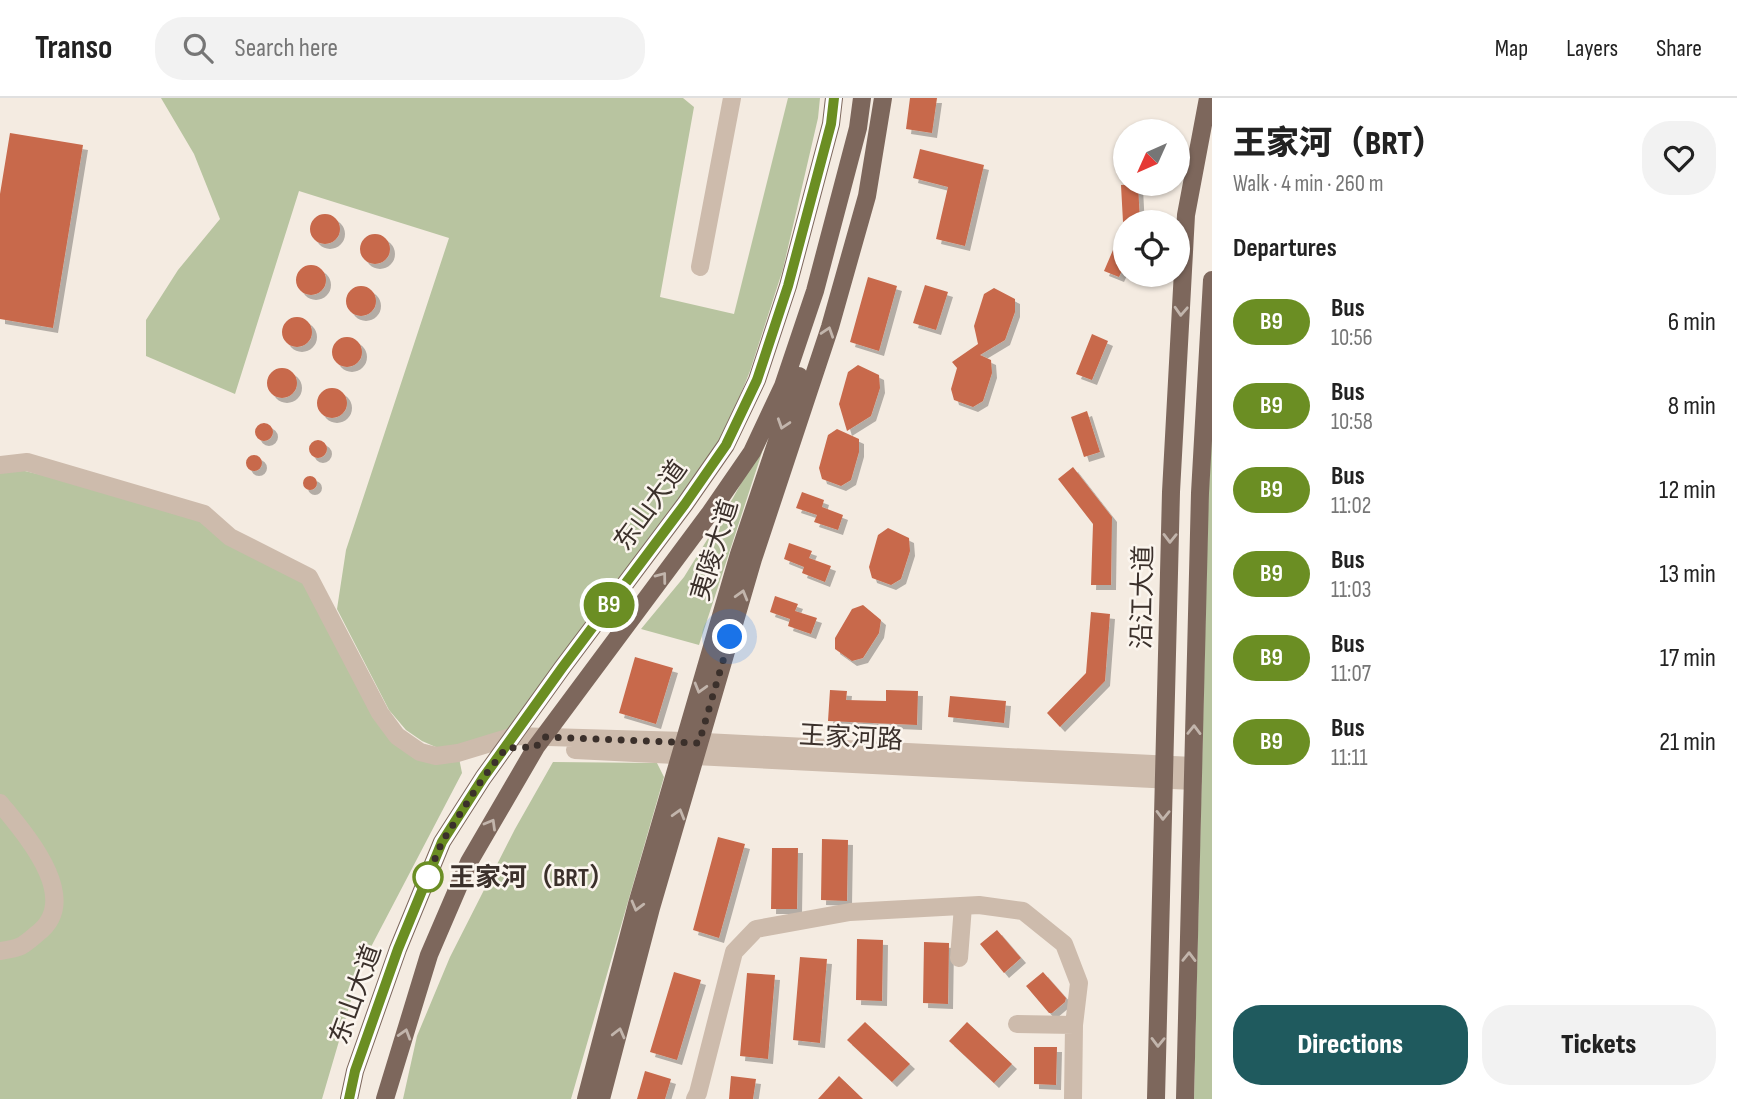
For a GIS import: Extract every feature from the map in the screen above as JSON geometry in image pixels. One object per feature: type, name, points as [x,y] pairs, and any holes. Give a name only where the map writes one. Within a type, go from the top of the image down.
[{"type":"main road","name":"东山大道","points":[[349,1099],[355,1071],[398,949],[442,842],[483,778],[726,445],[757,380],[788,286],[831,124],[834,98]]},
{"type":"main road","name":"东山大道","points":[[385,1099],[429,955],[469,862],[539,742],[710,513],[752,452],[783,386],[815,290],[858,128],[862,98]]},
{"type":"main road","name":"夷陵大道","points":[[601,1099],[739,554],[816,323],[853,192],[869,98]]},
{"type":"main road","name":"夷陵大道","points":[[586,1099],[637,904],[830,327],[867,196],[883,98]]},
{"type":"main road","name":"沿江大道","points":[[1156,1099],[1171,492],[1186,215],[1208,98]]},
{"type":"main road","points":[[1185,1099],[1200,493],[1212,280]]},
{"type":"street","points":[[700,267],[732,98]]},
{"type":"street","name":"王家河路","points":[[0,465],[27,462],[204,514],[230,537],[309,578],[380,713],[397,736],[420,751],[436,756],[510,742],[539,742],[1193,774]]},
{"type":"street","points":[[0,803],[30,839],[46,867],[54,890],[54,909],[44,929],[20,948],[0,951]]},
{"type":"street","points":[[695,1099],[734,951],[756,929],[850,912],[979,905],[1023,911],[1064,944],[1079,983],[1074,1025],[1073,1099]]},
{"type":"street","points":[[959,958],[963,906]]},
{"type":"street","points":[[1017,1024],[1074,1025]]},
{"type":"green space","points":[[161,98],[683,98],[694,107],[660,297],[734,314],[788,98],[820,98],[818,118],[783,269],[750,371],[722,441],[511,733],[458,748],[438,748],[406,730],[389,710],[337,609],[346,550],[449,238],[299,191],[235,394],[146,356],[146,320],[178,270],[220,219],[194,154]]},
{"type":"green space","points":[[1212,414],[1212,1099],[1194,1099],[1208,509]]},
{"type":"green space","points":[[768,434],[699,645],[641,629],[684,577],[733,498]]},
{"type":"green space","points":[[0,465],[204,514],[309,577],[380,713],[420,752],[458,753],[462,773],[361,966],[322,1099],[0,1099]]},
{"type":"green space","points":[[553,762],[657,763],[664,777],[571,1099],[403,1099],[417,1036],[450,957],[515,829]]},
{"type":"building","points":[[910,98],[937,98],[932,133],[906,129]]},
{"type":"building","points":[[10,133],[83,145],[53,328],[0,319],[0,194]]},
{"type":"building","points":[[920,149],[984,165],[965,246],[936,239],[948,187],[913,178]]},
{"type":"building","points":[[1122,196],[1139,196],[1139,210],[1122,210]]},
{"type":"building","points":[[325,214],[331,215],[339,223],[339,235],[331,243],[325,244],[319,243],[311,235],[310,229],[311,223],[319,215]]},
{"type":"building","points":[[375,234],[381,235],[389,243],[389,255],[381,263],[375,264],[369,263],[361,255],[360,249],[361,243],[369,235]]},
{"type":"building","points":[[1113,250],[1113,275],[1104,271]]},
{"type":"building","points":[[311,265],[317,266],[325,274],[325,286],[317,294],[311,295],[305,294],[297,286],[296,280],[297,274],[305,266]]},
{"type":"building","points":[[868,277],[897,286],[879,351],[850,342]]},
{"type":"building","points":[[925,285],[948,292],[936,330],[913,323]]},
{"type":"building","points":[[361,286],[367,287],[375,295],[375,307],[367,315],[361,316],[355,315],[347,307],[346,301],[347,295],[355,287]]},
{"type":"building","points":[[994,288],[1015,299],[1015,312],[1005,340],[980,355],[991,360],[992,373],[983,401],[973,407],[954,400],[951,389],[957,368],[952,362],[978,344],[974,326],[984,294]]},
{"type":"building","points":[[297,317],[303,318],[311,326],[311,338],[303,346],[297,347],[291,346],[283,338],[282,332],[283,326],[291,318]]},
{"type":"building","points":[[1092,334],[1108,341],[1092,380],[1076,374]]},
{"type":"building","points":[[347,337],[353,338],[361,346],[361,358],[353,366],[347,367],[341,366],[333,358],[332,352],[333,346],[341,338]]},
{"type":"building","points":[[858,365],[879,375],[880,388],[871,416],[847,431],[839,404],[848,372]]},
{"type":"building","points":[[282,368],[288,369],[296,377],[296,389],[288,397],[282,398],[276,397],[268,389],[267,383],[268,377],[276,369]]},
{"type":"building","points":[[332,388],[338,389],[346,397],[346,409],[338,417],[332,418],[326,417],[318,409],[317,403],[318,397],[326,389]]},
{"type":"building","points":[[1087,411],[1100,452],[1084,457],[1071,417]]},
{"type":"building","points":[[260,423],[268,423],[273,432],[271,439],[260,441],[255,436],[255,428]]},
{"type":"building","points":[[837,429],[859,439],[859,452],[851,480],[841,486],[822,479],[819,468],[828,435]]},
{"type":"building","points":[[314,440],[322,440],[327,449],[325,456],[314,458],[309,453],[309,445]]},
{"type":"building","points":[[254,455],[262,463],[254,471],[246,463]]},
{"type":"building","points":[[1073,467],[1112,517],[1111,585],[1091,585],[1093,524],[1058,479]]},
{"type":"building","points":[[307,476],[313,476],[317,483],[313,490],[307,490],[303,486],[303,480]]},
{"type":"building","points":[[802,492],[824,500],[822,507],[843,515],[838,530],[814,522],[817,515],[796,508]]},
{"type":"building","points":[[888,528],[909,538],[910,551],[901,579],[891,585],[872,578],[869,567],[878,535]]},
{"type":"building","points":[[789,543],[812,551],[809,558],[831,566],[825,582],[802,573],[804,567],[784,559]]},
{"type":"building","points":[[775,596],[798,604],[795,611],[817,618],[811,634],[788,626],[790,619],[770,612]]},
{"type":"building","points":[[863,605],[881,620],[879,633],[863,658],[852,661],[835,649],[835,638],[852,609]]},
{"type":"building","points":[[1091,612],[1110,614],[1105,681],[1060,727],[1047,713],[1086,673]]},
{"type":"building","points":[[635,657],[673,668],[656,724],[619,713]]},
{"type":"building","points":[[830,690],[847,691],[846,700],[886,701],[886,690],[918,691],[917,725],[828,721]]},
{"type":"building","points":[[950,696],[1006,701],[1004,723],[948,717]]},
{"type":"building","points":[[718,837],[745,844],[719,938],[693,930]]},
{"type":"building","points":[[822,839],[848,840],[847,901],[821,900]]},
{"type":"building","points":[[772,848],[798,848],[797,909],[771,909]]},
{"type":"building","points":[[997,930],[1021,958],[1004,973],[980,944]]},
{"type":"building","points":[[857,939],[883,940],[882,1001],[856,1000]]},
{"type":"building","points":[[924,942],[949,943],[948,1004],[923,1003]]},
{"type":"building","points":[[800,957],[827,959],[820,1043],[793,1040]]},
{"type":"building","points":[[674,972],[701,980],[677,1060],[650,1052]]},
{"type":"building","points":[[1043,972],[1066,998],[1052,1013],[1049,1013],[1026,986]]},
{"type":"building","points":[[747,973],[775,975],[768,1059],[740,1056]]},
{"type":"building","points":[[865,1022],[910,1064],[892,1082],[847,1040]]},
{"type":"building","points":[[967,1022],[1012,1064],[994,1083],[949,1041]]},
{"type":"building","points":[[1034,1047],[1057,1047],[1056,1085],[1034,1084]]},
{"type":"building","points":[[645,1071],[671,1079],[665,1099],[637,1099]]},
{"type":"building","points":[[731,1076],[756,1079],[753,1099],[729,1099]]},
{"type":"building","points":[[839,1076],[863,1099],[818,1099]]},
{"type":"bus line","name":"B9","points":[[349,1099],[355,1071],[398,949],[442,842],[483,778],[726,445],[757,380],[788,286],[831,124],[834,98]]},
{"type":"place","name":"王家河（BRT）","points":[[428,877]]},
{"type":"route","points":[[428,877],[424,885],[442,842],[483,778],[506,748],[536,747],[543,737],[699,743],[730,637]]}]
